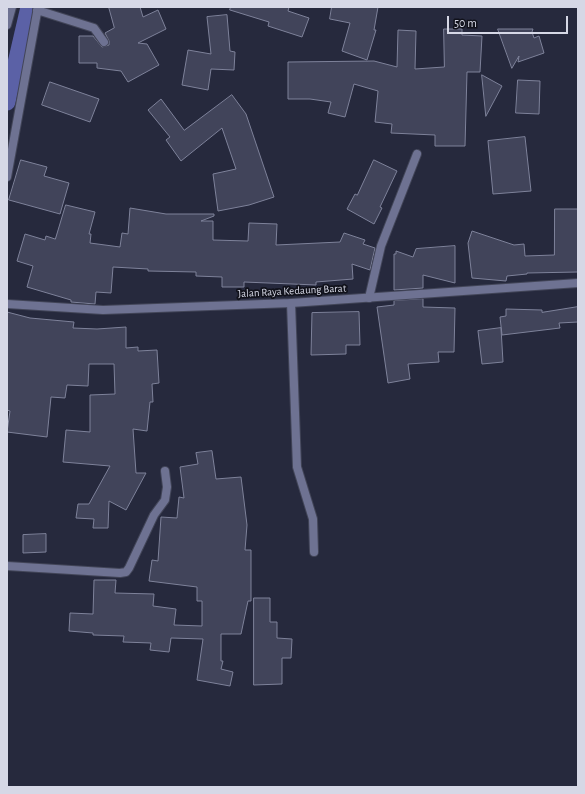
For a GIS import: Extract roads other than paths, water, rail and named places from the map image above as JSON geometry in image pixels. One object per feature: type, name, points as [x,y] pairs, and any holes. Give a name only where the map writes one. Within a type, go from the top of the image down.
[{"type":"street","points":[[7,25],[12,7]]},
{"type":"street","points":[[7,177],[38,9],[94,28],[104,42]]},
{"type":"street","points":[[369,298],[381,246],[417,154]]},
{"type":"street","name":"Jalan Raya Kedaung Barat","points":[[7,304],[104,310],[291,303],[578,283]]},
{"type":"street","points":[[291,303],[298,467],[313,519],[314,552]]},
{"type":"street","points":[[7,566],[120,573],[126,572],[130,568],[154,515],[165,500],[167,487],[165,470]]},
{"type":"waterway","points":[[7,102],[29,7]]}]
